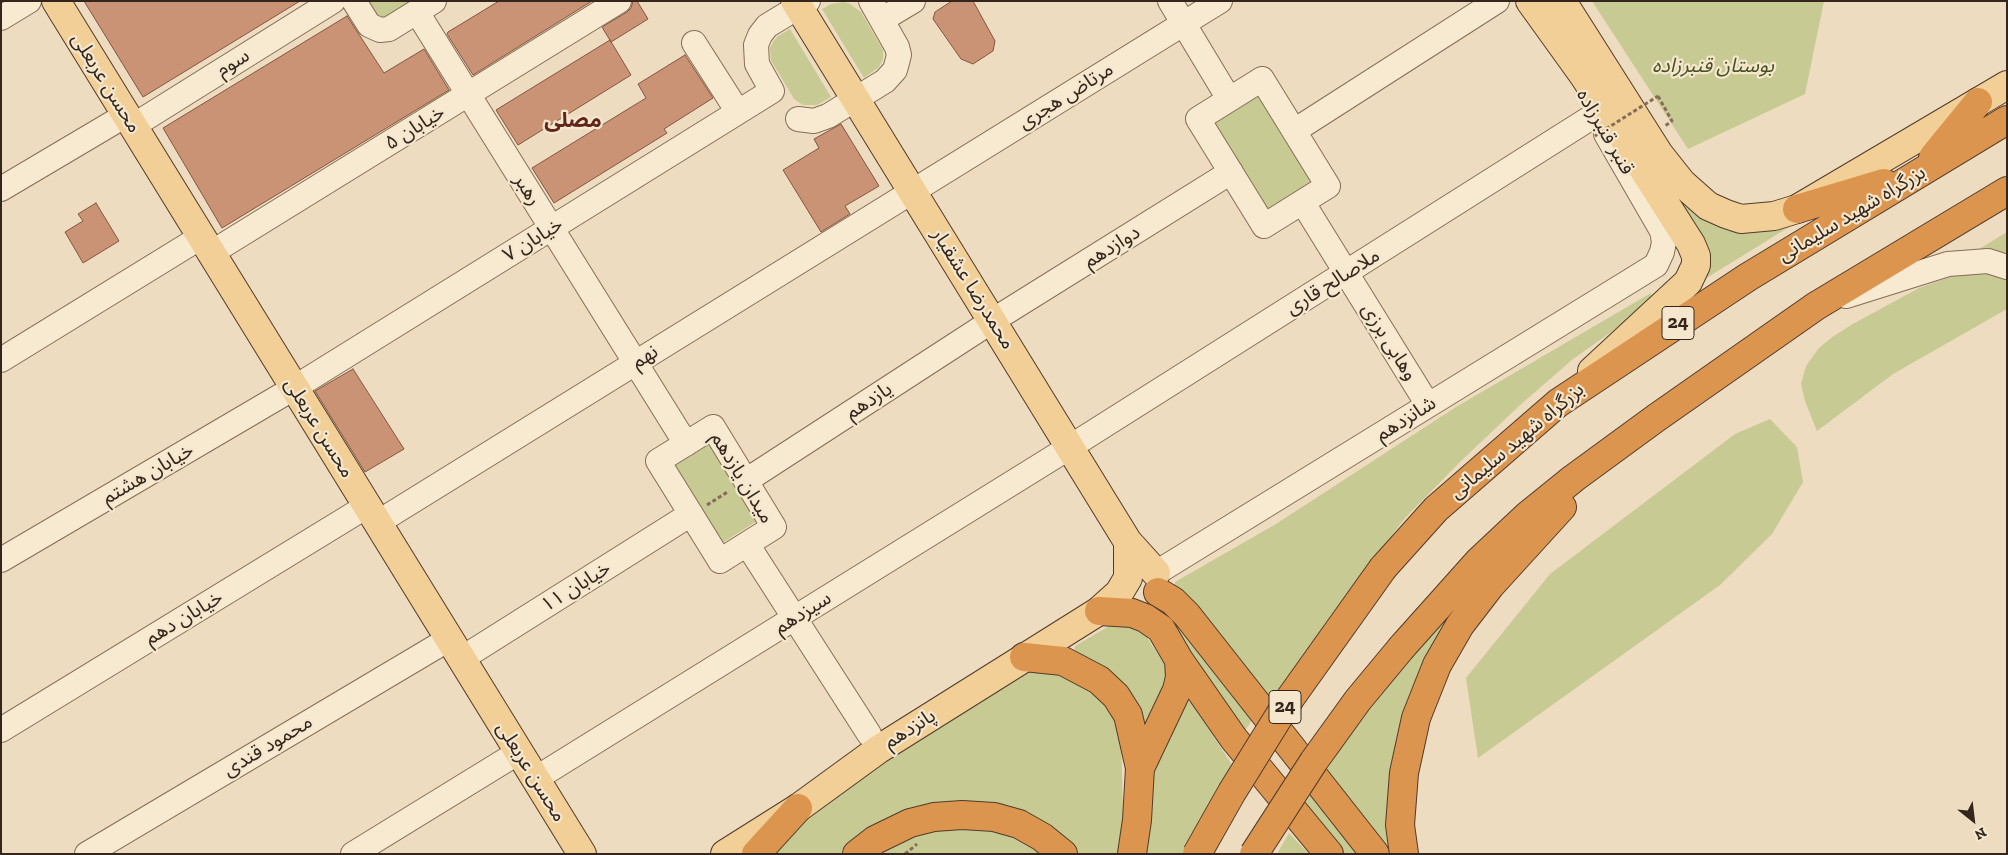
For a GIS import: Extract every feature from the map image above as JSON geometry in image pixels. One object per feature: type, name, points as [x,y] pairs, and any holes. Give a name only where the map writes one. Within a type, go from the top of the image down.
[{"type":"highway","points":[[1797,209],[1920,173],[1996,89]]},
{"type":"highway","name":"بزرگراه شهید سلیمانی","points":[[1198,854],[1232,792],[1291,697],[1383,568],[1436,509],[1558,403],[1748,276],[2007,120]]},
{"type":"highway","points":[[1254,854],[1314,761],[1358,700],[1402,647],[1478,562],[1527,516],[1574,478],[1656,418],[1816,306],[2007,191]]},
{"type":"highway","points":[[1404,854],[1400,825],[1409,749],[1424,697],[1449,642],[1490,586],[1617,447]]},
{"type":"highway","points":[[1157,583],[1160,629]]},
{"type":"highway","points":[[1157,583],[1187,615],[1375,854]]},
{"type":"highway","points":[[1099,611],[1132,613],[1145,618],[1160,629],[1179,660],[1234,739],[1329,854]]},
{"type":"highway","points":[[1024,657],[1063,661],[1099,680],[1116,696],[1128,715],[1140,768],[1137,820],[1132,854]]},
{"type":"highway","points":[[1140,768],[1178,690],[1180,677],[1179,660]]},
{"type":"highway","points":[[756,854],[798,808]]},
{"type":"highway","points":[[857,854],[875,840],[894,829],[910,823],[934,817],[962,815],[994,817],[1019,824],[1063,854]]},
{"type":"main road","name":"محسن عربعلی","points":[[56,1],[519,752],[577,852]]},
{"type":"main road","name":"قنبر قنبرزاده","points":[[1562,1],[1659,154],[1682,183],[1708,206],[1741,218],[1757,219],[1797,209],[1996,89]]},
{"type":"main road","points":[[1531,2],[1584,76],[1691,244],[1696,265],[1688,282],[1558,403]]},
{"type":"main road","name":"محمدرضا عشقیار","points":[[801,3],[912,192],[1128,542],[1157,583]]},
{"type":"main road","name":"پانزدهم","points":[[725,854],[798,808],[879,748],[1099,611],[1119,593],[1128,578],[1128,542]]},
{"type":"street","points":[[1,18],[30,1]]},
{"type":"street","name":"سوم","points":[[1,189],[129,120],[334,1]]},
{"type":"street","points":[[354,1],[369,24],[380,30],[389,29],[426,6]]},
{"type":"street","name":"خیابان ۵","points":[[1,360],[468,95],[618,1]]},
{"type":"street","points":[[798,119],[806,121],[822,119],[885,81],[895,70],[898,63],[898,46],[877,10],[912,1]]},
{"type":"street","points":[[1170,1],[1228,99]]},
{"type":"street","name":"مرتاض هجری","points":[[912,192],[1220,1]]},
{"type":"street","points":[[1294,131],[1497,1]]},
{"type":"street","name":"قنبر قنبرزاده","points":[[1531,2],[1595,126],[1662,230],[1664,242],[1656,265]]},
{"type":"street","name":"خیابان ۷","points":[[294,388],[772,91],[757,64],[756,45],[760,35],[767,26],[801,3]]},
{"type":"street","name":"رهبر","points":[[426,6],[468,95],[686,444]]},
{"type":"street","points":[[694,43],[738,112]]},
{"type":"street","points":[[1262,79],[1294,131],[1328,186],[1264,226],[1198,118],[1262,79]]},
{"type":"street","name":"ملاصالح قاری","points":[[1070,447],[1347,274],[1595,126]]},
{"type":"street","name":"دوازدهم","points":[[992,321],[1231,172]]},
{"type":"street","name":"نهم","points":[[372,514],[635,363],[912,192]]},
{"type":"street","name":"وهابی برزی","points":[[1303,202],[1428,405]]},
{"type":"street","points":[[1816,306],[1948,264],[1988,262],[2007,266]]},
{"type":"street","name":"شانزدهم","points":[[1157,583],[1428,405],[1656,265]]},
{"type":"street","name":"یازدهم","points":[[747,480],[992,321]]},
{"type":"street","name":"خیابان هشتم","points":[[1,560],[294,388]]},
{"type":"street","name":"میدان یازدهم","points":[[713,427],[747,480],[774,527],[720,561],[658,461],[713,427]]},
{"type":"street","name":"سیزدهم","points":[[535,779],[1070,447]]},
{"type":"street","name":"خیابان دهم","points":[[1,730],[372,514]]},
{"type":"street","name":"خیابان ۱۱","points":[[455,649],[691,514]]},
{"type":"street","points":[[747,544],[869,734]]},
{"type":"street","name":"محمود قندی","points":[[87,854],[455,649]]},
{"type":"street","points":[[353,854],[519,752]]},
{"type":"path","points":[[1595,126],[1658,96],[1672,121]]},
{"type":"path","points":[[691,514],[747,480]]},
{"type":"path","points":[[905,854],[919,843]]},
{"type":"green space","points":[[366,1],[416,1],[385,20],[377,19]]},
{"type":"green space","name":"بوستان قنبرزاده","points":[[1592,1],[1824,1],[1805,94],[1688,149]]},
{"type":"green space","points":[[844,2],[861,12],[883,50],[883,59],[879,67],[864,78],[822,9],[831,4]]},
{"type":"green space","points":[[790,29],[831,97],[817,105],[803,105],[794,99],[771,60],[770,48],[773,42],[777,37]]},
{"type":"green space","points":[[1261,94],[1316,184],[1267,214],[1211,125]]},
{"type":"green space","points":[[1661,181],[1705,215],[1823,206],[1687,290],[1696,281]]},
{"type":"green space","points":[[2007,232],[2007,258],[1971,254]]},
{"type":"green space","points":[[1982,271],[2007,274],[2007,309],[1893,374],[1817,431],[1805,401],[1801,384],[1806,366],[1819,348],[1851,325],[1919,288],[1956,275]]},
{"type":"green space","points":[[1651,293],[1651,304],[1573,359],[1519,406],[1405,518],[1336,608],[1267,709],[1175,587],[1175,582],[1276,524],[1456,407]]},
{"type":"green space","points":[[1770,419],[1797,447],[1803,482],[1772,534],[1720,585],[1478,758],[1466,678],[1550,574],[1735,434]]},
{"type":"green space","points":[[711,440],[760,519],[719,545],[670,466]]},
{"type":"green space","points":[[1474,589],[1441,647],[1399,854],[1385,854],[1322,777],[1349,736],[1379,697],[1425,642]]},
{"type":"green space","points":[[1174,617],[1223,679],[1252,720],[1244,732],[1187,645],[1174,634],[1171,620]]},
{"type":"green space","points":[[1122,621],[1142,630],[1176,682],[1142,751],[1074,657],[1075,646],[1114,623]]},
{"type":"green space","points":[[1037,666],[1090,681],[1111,709],[1121,735],[1124,854],[1072,854],[988,808],[844,854],[764,854],[794,822],[919,738]]},
{"type":"green space","points":[[1183,701],[1192,702],[1232,765],[1208,807],[1186,854],[1138,854],[1152,764]]},
{"type":"green space","points":[[1311,793],[1362,854],[1344,854],[1304,806]]},
{"type":"green space","points":[[974,822],[1023,834],[1050,854],[869,854],[886,842]]},
{"type":"green space","points":[[1289,833],[1309,854],[1277,854]]},
{"type":"building","points":[[84,1],[300,1],[143,97]]},
{"type":"building","points":[[499,1],[592,1],[473,75],[447,34]]},
{"type":"building","points":[[633,1],[637,1],[648,19],[611,42],[602,27],[627,12],[631,8]]},
{"type":"building","points":[[952,1],[973,1],[995,41],[993,51],[973,64],[961,59],[933,19],[935,12]]},
{"type":"building","points":[[347,16],[384,73],[424,49],[449,90],[222,228],[163,128]]},
{"type":"building","points":[[610,40],[631,75],[518,145],[496,110]]},
{"type":"building","points":[[685,55],[713,98],[664,129],[667,133],[554,203],[532,168],[646,98],[638,84]]},
{"type":"building","points":[[841,124],[879,186],[845,206],[850,214],[821,232],[783,170],[819,148],[814,139]]},
{"type":"building","points":[[96,203],[119,241],[83,263],[65,232],[83,221],[78,214]]},
{"type":"building","points":[[353,369],[404,449],[365,472],[315,391]]},
{"type":"district","name":"مصلی","points":[[573,121]]}]
